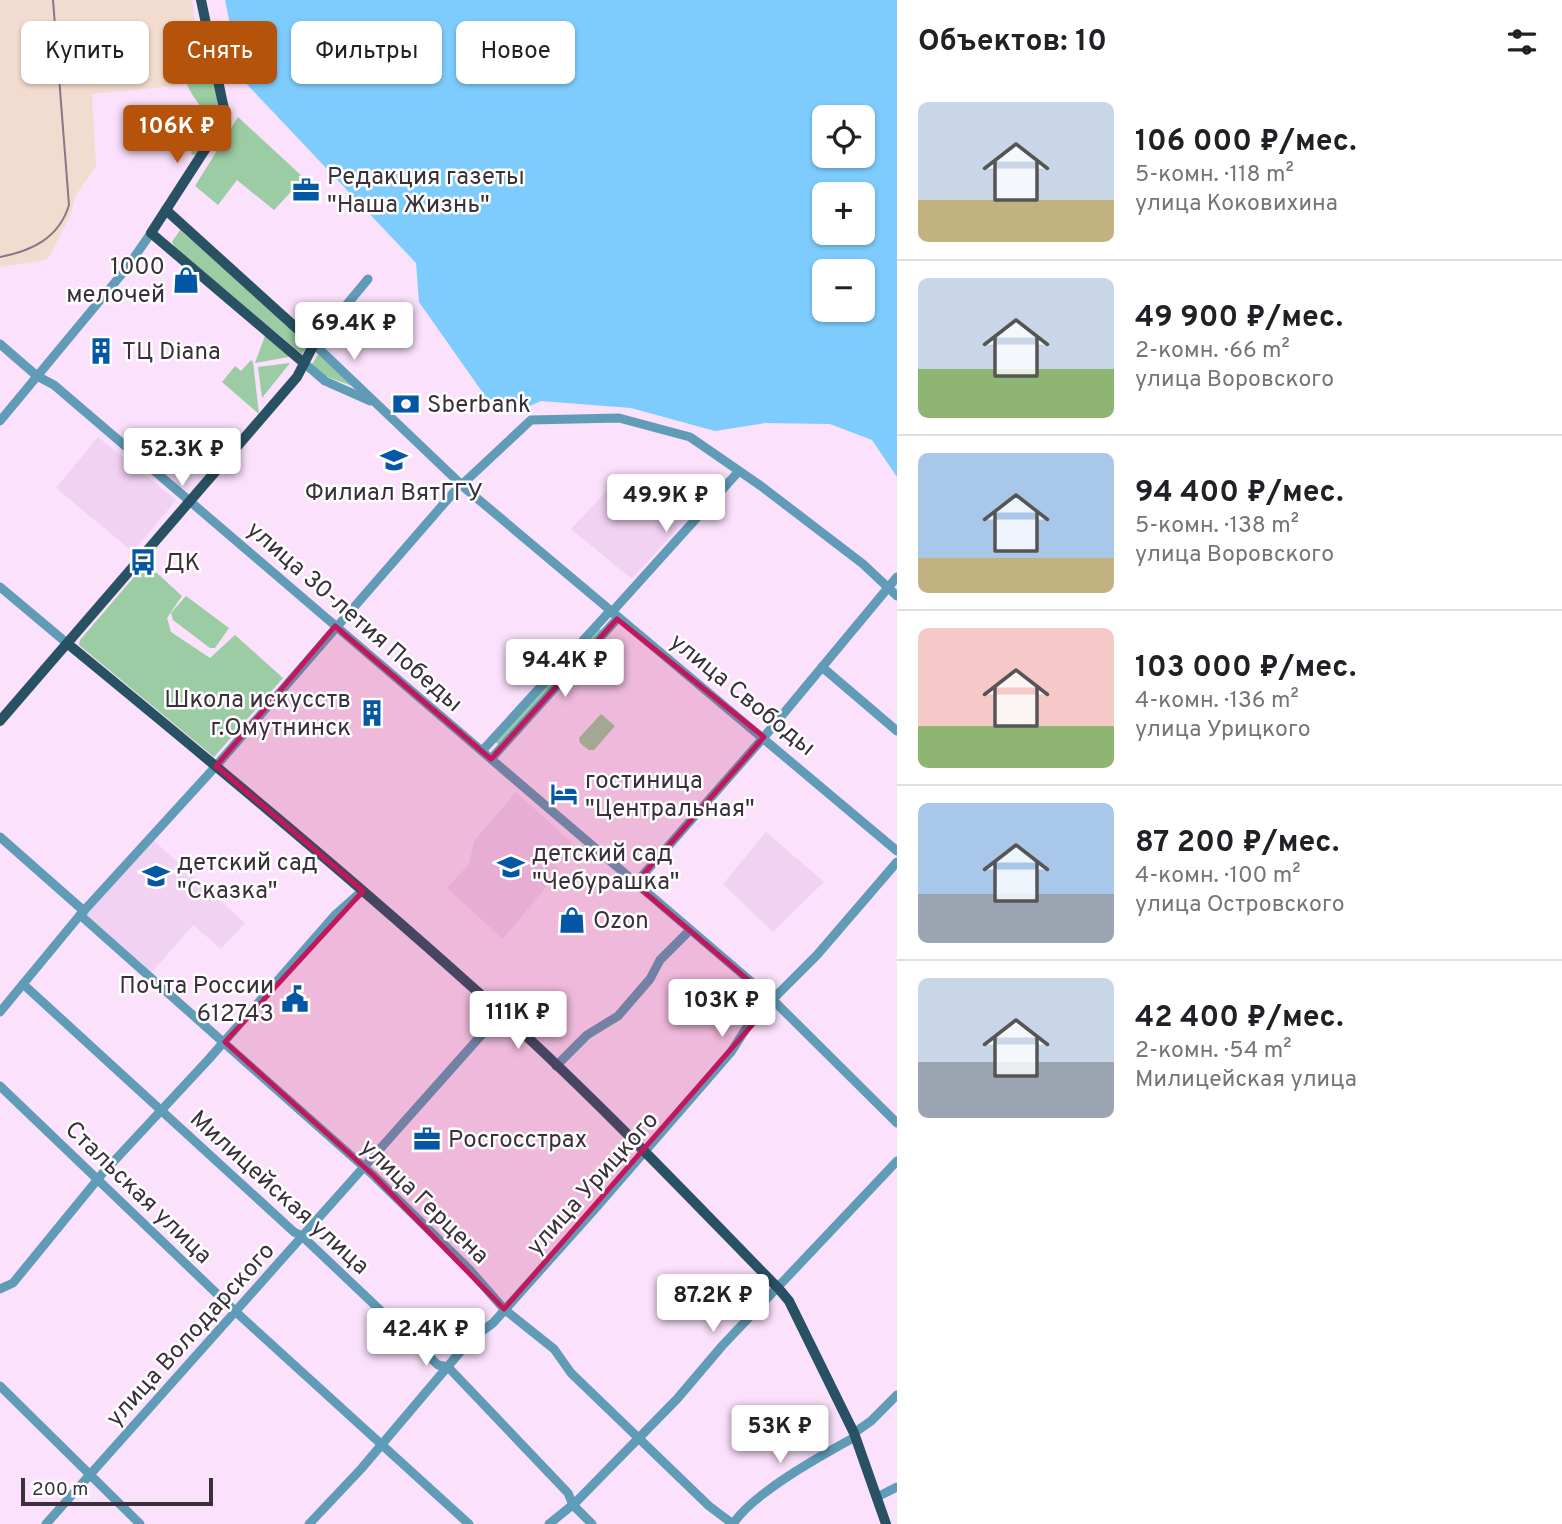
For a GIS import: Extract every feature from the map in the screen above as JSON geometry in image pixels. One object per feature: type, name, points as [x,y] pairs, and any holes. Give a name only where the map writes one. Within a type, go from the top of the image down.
[{"type":"main road","points":[[151,233],[215,134],[224,109],[201,0]]},
{"type":"main road","name":"улица Свободы","points":[[166,210],[314,344]]},
{"type":"main road","name":"улица Свободы","points":[[151,233],[304,363]]},
{"type":"main road","points":[[0,721],[297,377],[314,344]]},
{"type":"main road","points":[[68,644],[216,766],[501,1013],[644,1151],[779,1289],[789,1301],[855,1435],[886,1524]]},
{"type":"street","points":[[0,421],[126,269],[151,233]]},
{"type":"street","points":[[314,344],[368,279]]},
{"type":"street","name":"улица 30-летия Победы","points":[[0,344],[37,376],[54,384],[773,1001],[897,1123]]},
{"type":"street","name":"улица Свободы","points":[[314,344],[461,485],[612,615],[764,737],[897,850]]},
{"type":"street","name":"улица Свободы","points":[[304,363],[325,381],[374,402]]},
{"type":"street","points":[[0,1012],[82,913],[216,766],[335,626],[461,485],[531,420],[613,418],[690,437],[863,564],[897,596]]},
{"type":"street","points":[[491,759],[612,615],[739,471]]},
{"type":"street","points":[[635,884],[764,737],[897,578]]},
{"type":"street","points":[[0,587],[68,644]]},
{"type":"street","points":[[482,751],[612,615]]},
{"type":"street","points":[[822,667],[897,731]]},
{"type":"street","name":"улица Герцена","points":[[0,837],[363,1166],[469,1269],[504,1309],[554,1349],[571,1373],[733,1524]]},
{"type":"street","name":"улица Урицкого","points":[[309,1524],[361,1469],[471,1339],[493,1323],[731,1052],[746,1026],[839,931],[897,862]]},
{"type":"street","points":[[0,1289],[13,1283],[99,1178],[225,1042],[336,914],[362,891]]},
{"type":"street","points":[[556,1066],[587,1035],[618,1016],[650,979],[660,960],[690,930]]},
{"type":"street","name":"Милицейская улица","points":[[23,984],[294,1233],[302,1236],[438,1365],[448,1367],[568,1493],[573,1505],[592,1524]]},
{"type":"street","name":"улица Володарского","points":[[46,1524],[237,1313],[363,1166],[501,1013]]},
{"type":"street","name":"Стальская улица","points":[[0,1086],[237,1313],[379,1445],[469,1524]]},
{"type":"street","points":[[549,1524],[573,1505],[897,1161]]},
{"type":"street","points":[[0,1386],[140,1524]]},
{"type":"street","points":[[733,1524],[740,1514],[784,1480],[855,1435],[897,1395]]},
{"type":"street","points":[[877,1497],[897,1487]]},
{"type":"highlighted area","points":[[617,619],[764,737],[635,884],[773,1001],[504,1309],[373,1175],[225,1042],[363,891],[216,766],[335,626],[491,759]]},
{"type":"shaded area","points":[[0,0],[192,0],[195,21],[163,21],[163,84],[184,85],[92,94],[96,166],[76,195],[70,216],[51,253],[46,260],[0,267]]},
{"type":"shaded area","points":[[98,437],[176,500],[133,552],[56,488]]},
{"type":"shaded area","points":[[647,475],[694,510],[632,579],[571,529],[619,478]]},
{"type":"shaded area","name":"детский сад \"Чебурашка\"","points":[[516,792],[572,843],[553,864],[560,870],[503,939],[447,888],[469,864],[474,841]]},
{"type":"shaded area","points":[[766,832],[824,882],[773,932],[723,884]]},
{"type":"shaded area","name":"детский сад \"Сказка\"","points":[[152,839],[245,923],[221,949],[193,925],[151,973],[85,914]]},
{"type":"green space","points":[[188,84],[214,84],[218,104],[213,126],[196,155],[191,154],[206,118]]},
{"type":"green space","points":[[238,117],[304,178],[274,210],[237,180],[218,205],[195,186]]},
{"type":"green space","points":[[180,230],[310,343],[302,354],[176,249],[172,242]]},
{"type":"green space","points":[[266,333],[294,356],[255,363]]},
{"type":"green space","points":[[319,353],[352,386],[325,376],[312,364]]},
{"type":"green space","points":[[251,360],[259,414],[222,382],[235,366],[241,371]]},
{"type":"green space","points":[[290,363],[262,398],[258,367]]},
{"type":"green space","points":[[146,563],[182,596],[167,618],[171,632],[210,658],[235,635],[283,678],[214,757],[79,645],[80,640]]},
{"type":"green space","points":[[186,596],[229,628],[215,648],[210,648],[173,620],[171,613]]},
{"type":"green space","points":[[598,627],[602,631],[499,745],[494,741]]},
{"type":"green space","points":[[601,714],[615,726],[594,750],[589,750],[580,743],[579,738]]},
{"type":"water","points":[[225,0],[897,0],[897,477],[872,440],[830,424],[765,423],[715,431],[631,408],[541,401],[516,412],[495,410],[419,302],[416,263],[247,84],[277,84],[277,21],[229,21]]},
{"type":"railway","points":[[0,257],[23,251],[43,241],[58,226],[69,205],[53,0]]},
{"type":"place","name":"Редакция газеты \"Наша Жизнь\"","points":[[306,190]]},
{"type":"place","name":"1000 мелочей","points":[[186,280]]},
{"type":"place","name":"ТЦ Diana","points":[[101,351]]},
{"type":"place","name":"Sberbank","points":[[406,404]]},
{"type":"place","name":"Филиал ВятГГУ","points":[[394,460]]},
{"type":"place","name":"ДК","points":[[143,562]]},
{"type":"place","name":"Школа искусств г.Омутнинск","points":[[372,713]]},
{"type":"place","name":"гостиница \"Центральная\"","points":[[564,794]]},
{"type":"place","name":"детский сад \"Чебурашка\"","points":[[511,867]]},
{"type":"place","name":"детский сад \"Сказка\"","points":[[156,876]]},
{"type":"place","name":"Ozon","points":[[572,920]]},
{"type":"place","name":"Почта России 612743","points":[[295,999]]},
{"type":"place","name":"Росгосстрах","points":[[427,1139]]}]
